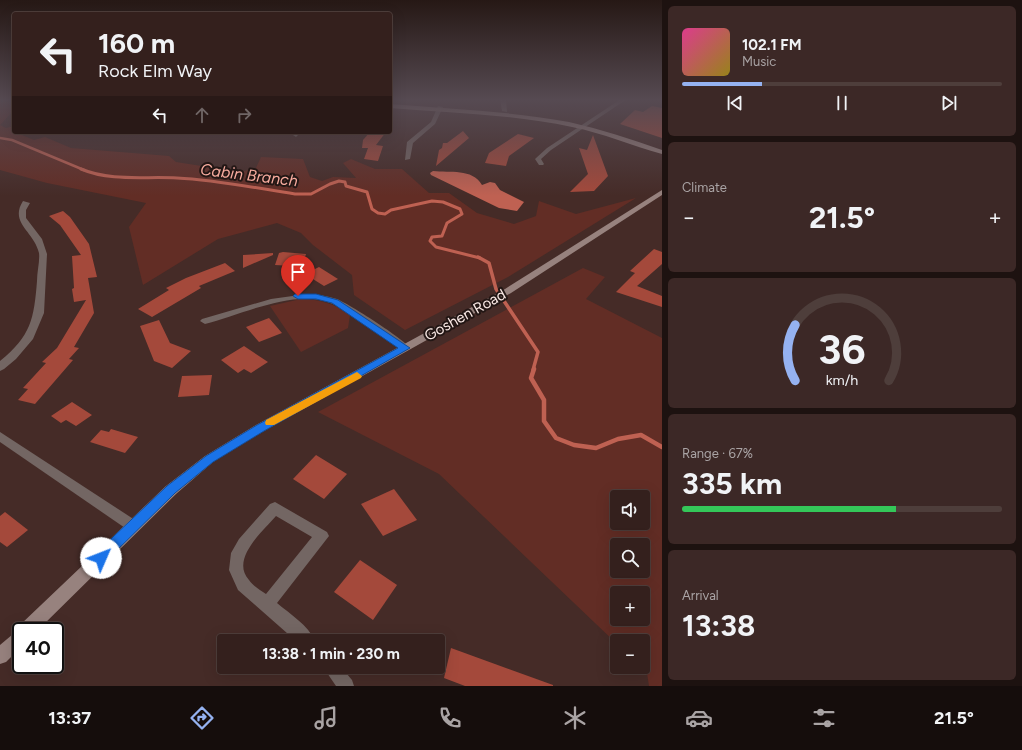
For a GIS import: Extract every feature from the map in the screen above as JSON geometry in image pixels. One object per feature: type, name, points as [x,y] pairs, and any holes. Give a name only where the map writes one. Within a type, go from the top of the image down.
[{"type":"street","points":[[407,159],[410,142],[423,131]]},
{"type":"street","points":[[540,164],[538,159],[544,153],[575,131]]},
{"type":"street","points":[[602,131],[662,152]]},
{"type":"street","points":[[606,131],[662,146]]},
{"type":"street","name":"Goshen Road","points":[[35,622],[171,490],[210,459],[260,428],[490,302],[574,250],[662,192]]},
{"type":"street","points":[[0,366],[12,357],[30,337],[39,313],[43,254],[38,240],[22,218],[22,210],[26,203]]},
{"type":"street","points":[[205,321],[278,300],[298,296],[316,296],[335,301],[405,348]]},
{"type":"street","points":[[0,436],[133,526]]},
{"type":"street","points":[[267,604],[322,536],[275,508],[244,543],[238,553],[236,570],[243,585],[301,634]]},
{"type":"street","points":[[0,656],[12,645]]},
{"type":"street","points":[[337,674],[346,686]]},
{"type":"shaded area","points":[[0,131],[12,131],[12,134],[19,134],[34,140],[45,137],[71,148],[169,156],[176,162],[240,172],[256,168],[261,157],[303,159],[310,177],[322,181],[333,177],[356,178],[343,163],[351,159],[375,169],[402,169],[429,193],[449,193],[477,213],[514,224],[536,216],[539,201],[576,214],[636,198],[508,277],[405,330],[354,295],[352,275],[313,245],[301,233],[277,223],[218,239],[143,285],[129,227],[146,203],[47,183],[0,170]]},
{"type":"shaded area","points":[[433,171],[460,172],[467,174],[473,176],[482,185],[490,182],[495,183],[500,190],[524,202],[517,211],[499,208],[431,175],[430,173]]},
{"type":"shaded area","points":[[583,268],[605,277],[586,299],[662,338],[662,686],[649,686],[647,674],[650,674],[650,634],[610,634],[610,637],[439,474],[318,412]]},
{"type":"shaded area","points":[[301,299],[321,301],[344,311],[350,315],[348,328],[301,352],[270,306]]},
{"type":"building","points":[[463,131],[469,138],[436,166],[439,150],[442,148],[443,143],[447,143]]},
{"type":"building","points":[[641,131],[662,131],[662,138]]},
{"type":"building","points":[[368,134],[384,134],[376,145],[383,146],[378,161],[364,159],[368,148],[362,148],[363,140]]},
{"type":"building","points":[[518,134],[534,138],[509,156],[506,166],[485,163],[489,153]]},
{"type":"building","points":[[593,135],[608,176],[594,191],[570,192],[588,174],[579,148],[587,150]]},
{"type":"building","points":[[63,211],[70,217],[89,244],[97,277],[88,278],[94,313],[74,347],[79,348],[69,359],[73,360],[35,404],[18,400],[28,389],[23,388],[46,363],[42,362],[57,348],[86,300],[74,302],[72,289],[74,288],[72,256],[81,255],[60,225],[49,216]]},
{"type":"building","points":[[654,249],[662,252],[662,264],[637,286],[662,296],[662,307],[616,292],[635,273],[630,271]]},
{"type":"building","points":[[273,253],[273,255],[243,268],[243,255]]},
{"type":"building","points":[[279,253],[306,254],[301,271],[293,266],[275,265]]},
{"type":"building","points":[[225,263],[235,271],[199,286],[201,288],[152,317],[138,309],[169,290],[166,288],[186,278]]},
{"type":"building","points":[[319,267],[338,279],[324,286],[305,274]]},
{"type":"building","points":[[269,318],[282,333],[259,342],[246,327]]},
{"type":"building","points":[[159,320],[170,343],[191,351],[172,368],[154,361],[140,326]]},
{"type":"building","points":[[244,346],[268,362],[251,373],[244,369],[238,373],[221,360]]},
{"type":"building","points":[[212,375],[209,395],[178,397],[182,376]]},
{"type":"building","points":[[72,402],[92,415],[76,426],[66,420],[61,423],[51,416]]},
{"type":"building","points":[[111,429],[138,437],[125,453],[90,442],[101,430],[109,432]]},
{"type":"building","points":[[316,455],[347,474],[324,499],[293,479]]},
{"type":"building","points":[[394,489],[417,520],[383,536],[361,504]]},
{"type":"building","points":[[5,512],[28,530],[7,547],[0,542],[0,516]]},
{"type":"building","points":[[360,560],[397,585],[373,620],[334,592]]},
{"type":"building","points":[[451,648],[553,686],[465,686],[444,678]]},
{"type":"waterway","name":"Cabin Branch","points":[[0,138],[12,140],[84,170]]},
{"type":"waterway","name":"Cabin Branch","points":[[84,170],[105,176],[129,178],[207,180],[295,194],[311,194],[339,181],[345,182],[346,186],[367,192],[372,209],[378,213],[385,214],[391,210],[432,201],[443,202],[460,209],[462,214],[447,223],[442,236],[432,237],[430,241],[436,247],[480,258]]},
{"type":"waterway","name":"Cabin Branch","points":[[480,258],[489,263],[496,289],[538,352],[533,370]]},
{"type":"waterway","name":"Cabin Branch","points":[[534,369],[531,378],[544,400],[544,421],[556,438],[574,445],[596,448],[618,439],[641,435],[662,447]]},
{"type":"slow traffic","points":[[270,423],[357,376]]},
{"type":"route","points":[[101,558],[171,490],[210,459],[260,428],[368,370],[405,348],[335,301],[316,296],[298,296]]}]
